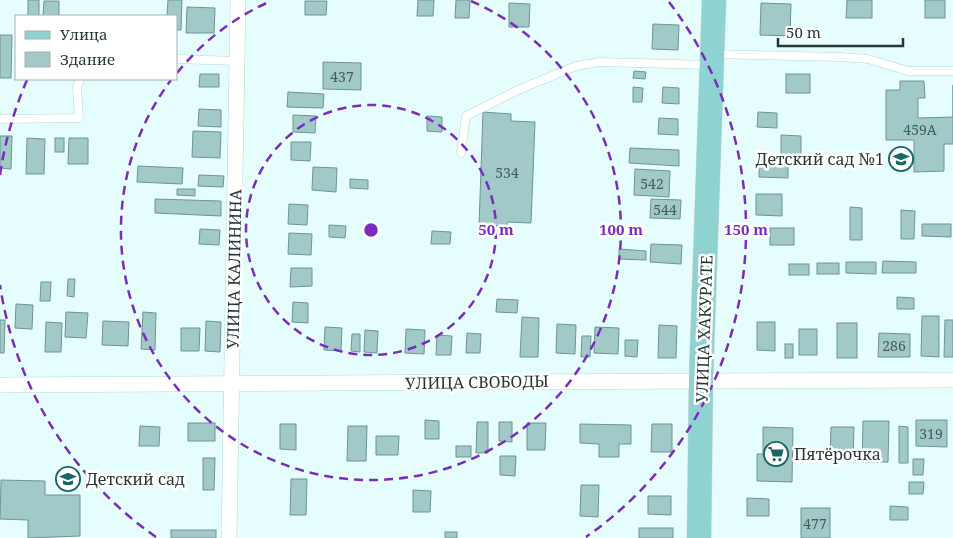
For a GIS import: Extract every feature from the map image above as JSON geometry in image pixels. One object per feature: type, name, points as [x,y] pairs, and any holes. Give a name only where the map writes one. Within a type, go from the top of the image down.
[{"type":"main road","name":"УЛИЦА ХАКУРАТЕ","points":[[699,538],[714,0]]},
{"type":"street","name":"УЛИЦА КАЛИНИНА","points":[[229,538],[238,0]]},
{"type":"street","name":"УЛИЦА СВОБОДЫ","points":[[0,385],[231,385],[702,379],[953,380]]},
{"type":"lane","points":[[461,153],[466,116],[518,90],[576,66],[600,62],[840,57],[868,59],[908,71],[953,71]]},
{"type":"lane","points":[[178,59],[238,61]]},
{"type":"lane","points":[[0,119],[79,118],[77,88],[80,80]]},
{"type":"building","points":[[28,0],[39,0],[39,15],[28,15]]},
{"type":"building","points":[[168,0],[182,0],[181,30],[178,30],[178,15],[167,15]]},
{"type":"building","points":[[418,0],[434,0],[433,16],[417,16]]},
{"type":"building","points":[[456,0],[470,0],[469,18],[455,18]]},
{"type":"building","points":[[847,0],[872,0],[872,18],[846,18]]},
{"type":"building","points":[[925,0],[945,0],[945,18],[925,18]]},
{"type":"building","points":[[44,1],[59,1],[59,15],[43,15]]},
{"type":"building","points":[[305,1],[327,1],[326,15],[305,15]]},
{"type":"building","points":[[509,3],[530,4],[529,27],[509,27]]},
{"type":"building","points":[[761,3],[791,4],[790,36],[760,35]]},
{"type":"building","points":[[187,7],[215,8],[214,33],[186,33]]},
{"type":"building","points":[[653,24],[679,25],[678,50],[652,49]]},
{"type":"building","points":[[0,35],[12,35],[11,78],[0,78]]},
{"type":"building","points":[[323,62],[361,63],[361,90],[323,89]]},
{"type":"building","points":[[634,71],[646,72],[645,79],[633,78]]},
{"type":"building","points":[[200,74],[219,74],[219,87],[199,87]]},
{"type":"building","points":[[786,74],[810,74],[810,93],[786,93]]},
{"type":"building","points":[[900,81],[924,81],[925,98],[918,98],[918,118],[953,117],[953,144],[944,144],[944,171],[914,172],[914,140],[886,140],[886,90],[900,90]]},
{"type":"building","points":[[633,87],[643,88],[642,102],[633,102]]},
{"type":"building","points":[[663,87],[679,88],[679,104],[662,103]]},
{"type":"building","points":[[288,92],[324,94],[323,108],[287,107]]},
{"type":"building","points":[[199,109],[221,110],[221,127],[198,126]]},
{"type":"building","points":[[483,112],[511,114],[511,121],[535,122],[531,223],[507,222],[507,227],[479,226]]},
{"type":"building","points":[[758,112],[777,113],[777,128],[757,127]]},
{"type":"building","points":[[293,115],[316,116],[315,133],[293,132]]},
{"type":"building","points":[[427,116],[442,117],[442,132],[427,131]]},
{"type":"building","points":[[659,118],[678,119],[678,135],[658,134]]},
{"type":"building","points":[[193,131],[221,132],[220,158],[192,157]]},
{"type":"building","points":[[781,135],[801,136],[801,157],[781,156]]},
{"type":"building","points":[[0,136],[12,136],[11,169],[0,168]]},
{"type":"building","points":[[27,138],[45,139],[44,174],[26,174]]},
{"type":"building","points":[[55,138],[64,138],[64,152],[55,152]]},
{"type":"building","points":[[69,138],[88,138],[88,164],[68,164]]},
{"type":"building","points":[[291,142],[311,142],[310,161],[291,160]]},
{"type":"building","points":[[630,148],[679,150],[679,166],[629,163]]},
{"type":"building","points":[[759,161],[788,162],[788,178],[759,177]]},
{"type":"building","points":[[138,166],[183,168],[182,184],[137,182]]},
{"type":"building","points":[[313,167],[337,168],[336,192],[312,190]]},
{"type":"building","points":[[635,169],[670,171],[669,197],[634,195]]},
{"type":"building","points":[[199,175],[224,176],[223,187],[198,186]]},
{"type":"building","points":[[350,179],[368,180],[368,189],[350,188]]},
{"type":"building","points":[[177,189],[195,189],[195,196],[177,195]]},
{"type":"building","points":[[756,194],[782,194],[782,216],[756,215]]},
{"type":"building","points":[[155,199],[221,201],[221,216],[155,213]]},
{"type":"building","points":[[651,199],[681,200],[680,219],[650,218]]},
{"type":"building","points":[[289,204],[308,205],[307,225],[288,224]]},
{"type":"building","points":[[850,207],[862,208],[862,240],[850,240]]},
{"type":"building","points":[[901,210],[915,211],[914,239],[901,239]]},
{"type":"building","points":[[922,224],[951,224],[951,237],[922,236]]},
{"type":"building","points":[[329,225],[346,226],[345,238],[329,237]]},
{"type":"building","points":[[770,228],[794,228],[794,245],[770,245]]},
{"type":"building","points":[[200,229],[220,230],[219,245],[199,244]]},
{"type":"building","points":[[432,231],[451,232],[450,244],[431,244]]},
{"type":"building","points":[[289,233],[312,234],[311,255],[288,254]]},
{"type":"building","points":[[651,244],[682,245],[681,264],[650,262]]},
{"type":"building","points":[[619,249],[646,251],[646,260],[619,259]]},
{"type":"building","points":[[883,261],[916,262],[916,273],[882,273]]},
{"type":"building","points":[[846,262],[876,262],[876,274],[846,273]]},
{"type":"building","points":[[817,263],[839,263],[839,274],[817,274]]},
{"type":"building","points":[[789,264],[809,264],[809,275],[789,275]]},
{"type":"building","points":[[291,268],[312,268],[312,286],[290,287]]},
{"type":"building","points":[[68,279],[75,279],[74,297],[67,296]]},
{"type":"building","points":[[41,282],[51,282],[50,301],[40,301]]},
{"type":"building","points":[[897,297],[914,298],[914,309],[897,309]]},
{"type":"building","points":[[497,299],[518,300],[517,313],[496,312]]},
{"type":"building","points":[[293,302],[308,303],[308,323],[292,322]]},
{"type":"building","points":[[16,304],[33,305],[32,329],[15,328]]},
{"type":"building","points":[[66,312],[88,313],[86,338],[65,337]]},
{"type":"building","points":[[143,312],[156,313],[155,350],[141,349]]},
{"type":"building","points":[[922,316],[939,316],[939,357],[921,356]]},
{"type":"building","points":[[522,317],[539,318],[538,357],[520,357]]},
{"type":"building","points":[[0,320],[5,320],[4,353],[0,353]]},
{"type":"building","points":[[945,320],[953,320],[953,357],[944,357]]},
{"type":"building","points":[[103,321],[129,322],[128,346],[102,345]]},
{"type":"building","points":[[206,321],[221,322],[220,352],[205,351]]},
{"type":"building","points":[[46,322],[62,323],[61,352],[45,352]]},
{"type":"building","points":[[757,322],[775,322],[775,351],[757,350]]},
{"type":"building","points":[[837,323],[857,323],[857,358],[837,358]]},
{"type":"building","points":[[557,324],[576,325],[575,354],[556,353]]},
{"type":"building","points":[[659,325],[677,326],[676,358],[658,358]]},
{"type":"building","points":[[325,327],[342,328],[341,351],[324,350]]},
{"type":"building","points":[[595,327],[619,328],[618,354],[594,353]]},
{"type":"building","points":[[181,328],[200,328],[199,351],[181,351]]},
{"type":"building","points":[[406,329],[425,330],[424,354],[405,353]]},
{"type":"building","points":[[799,329],[817,329],[817,355],[799,355]]},
{"type":"building","points":[[365,330],[378,331],[377,353],[364,352]]},
{"type":"building","points":[[467,333],[481,334],[480,353],[466,353]]},
{"type":"building","points":[[879,333],[910,334],[910,357],[878,357]]},
{"type":"building","points":[[352,334],[360,334],[360,352],[351,351]]},
{"type":"building","points":[[437,335],[452,336],[451,355],[436,355]]},
{"type":"building","points":[[582,336],[591,336],[590,357],[581,357]]},
{"type":"building","points":[[625,340],[638,340],[637,357],[625,356]]},
{"type":"building","points":[[785,344],[793,344],[793,358],[785,358]]},
{"type":"building","points":[[425,420],[439,421],[439,439],[425,439]]},
{"type":"building","points":[[916,420],[947,420],[947,447],[916,446]]},
{"type":"building","points":[[863,421],[889,421],[888,462],[862,462]]},
{"type":"building","points":[[477,422],[488,422],[488,453],[476,453]]},
{"type":"building","points":[[499,422],[512,422],[512,442],[499,441]]},
{"type":"building","points":[[188,423],[215,423],[215,441],[188,441]]},
{"type":"building","points":[[527,423],[546,423],[545,450],[527,450]]},
{"type":"building","points":[[280,424],[296,424],[296,450],[280,449]]},
{"type":"building","points":[[580,424],[631,425],[631,444],[619,444],[619,457],[599,457],[599,444],[580,443]]},
{"type":"building","points":[[652,424],[672,424],[672,452],[651,452]]},
{"type":"building","points":[[140,426],[160,427],[159,446],[139,446]]},
{"type":"building","points":[[348,426],[367,426],[366,461],[347,461]]},
{"type":"building","points":[[899,426],[908,427],[908,463],[899,463]]},
{"type":"building","points":[[763,427],[793,428],[792,482],[757,481],[757,454],[763,454]]},
{"type":"building","points":[[831,427],[854,427],[853,458],[830,458]]},
{"type":"building","points":[[376,436],[399,436],[398,455],[376,455]]},
{"type":"building","points":[[456,446],[471,446],[471,457],[456,457]]},
{"type":"building","points":[[500,456],[516,456],[515,476],[500,475]]},
{"type":"building","points":[[203,458],[215,458],[214,490],[203,490]]},
{"type":"building","points":[[913,459],[924,459],[923,475],[913,475]]},
{"type":"building","points":[[291,479],[307,479],[306,515],[290,515]]},
{"type":"building","points":[[1,480],[45,481],[45,495],[80,495],[80,536],[28,538],[28,520],[0,519]]},
{"type":"building","points":[[909,482],[924,482],[923,494],[909,494]]},
{"type":"building","points":[[581,485],[599,485],[598,517],[580,516]]},
{"type":"building","points":[[413,490],[431,491],[430,512],[413,512]]},
{"type":"building","points":[[648,496],[671,496],[671,515],[648,514]]},
{"type":"building","points":[[747,498],[769,499],[769,516],[747,516]]},
{"type":"building","points":[[890,506],[908,507],[908,520],[890,520]]},
{"type":"building","points":[[801,508],[830,508],[830,538],[801,538]]},
{"type":"building","points":[[639,528],[673,528],[673,538],[639,538]]},
{"type":"building","points":[[171,530],[216,530],[216,538],[171,538]]},
{"type":"building","points":[[445,532],[457,532],[457,538],[445,538]]},
{"type":"place","name":"Детский сад №1","points":[[901,159]]},
{"type":"place","name":"Пятёрочка","points":[[776,454]]},
{"type":"place","name":"Детский сад","points":[[68,479]]}]
